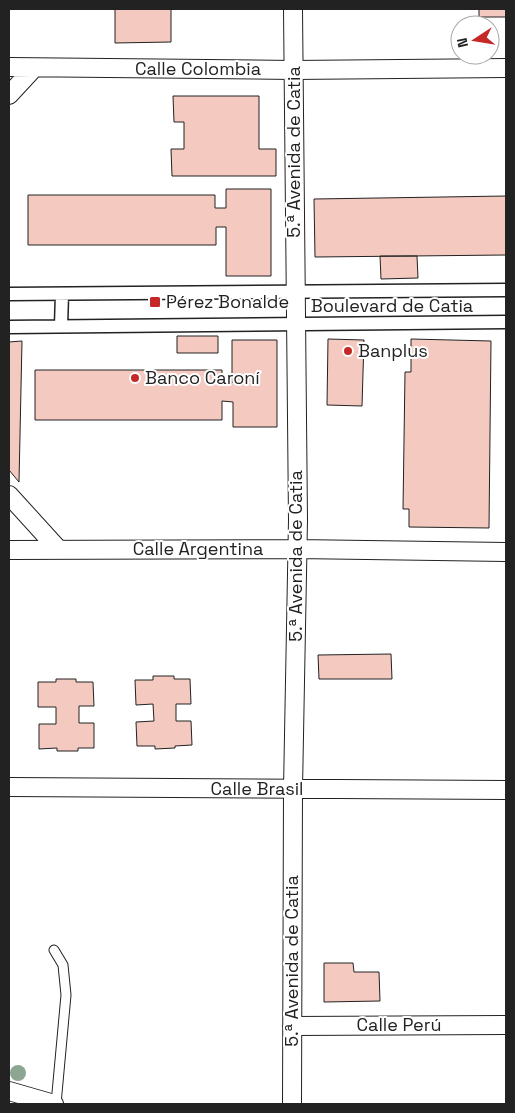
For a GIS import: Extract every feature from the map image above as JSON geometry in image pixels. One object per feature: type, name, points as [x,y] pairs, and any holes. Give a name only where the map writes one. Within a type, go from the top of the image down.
[{"type":"street","name":"5.ª Avenida de Catia","points":[[292,1104],[293,789],[297,549],[293,9]]},
{"type":"street","name":"Calle Colombia","points":[[9,68],[293,70],[506,68]]},
{"type":"street","points":[[9,95],[34,68]]},
{"type":"street","name":"Boulevard de Catia","points":[[9,294],[506,290]]},
{"type":"street","points":[[61,326],[62,294]]},
{"type":"street","name":"Boulevard de Catia","points":[[9,327],[506,322]]},
{"type":"street","points":[[9,495],[59,550]]},
{"type":"street","name":"Calle Argentina","points":[[9,550],[297,549],[506,552]]},
{"type":"street","name":"Calle Brasil","points":[[9,787],[506,790]]},
{"type":"street","name":"Calle Perú","points":[[292,1026],[506,1025]]},
{"type":"street","points":[[9,1091],[55,1104]]},
{"type":"lane","points":[[54,950],[63,964],[66,995],[55,1104]]},
{"type":"building","points":[[115,9],[171,9],[171,42],[115,43]]},
{"type":"building","points":[[479,9],[506,9],[506,17],[500,17],[500,15],[479,15]]},
{"type":"building","points":[[173,96],[259,96],[259,149],[276,149],[276,176],[172,176],[171,149],[184,149],[184,122],[174,122]]},
{"type":"building","points":[[226,189],[271,189],[271,276],[226,276],[226,227],[216,227],[216,245],[28,245],[28,195],[215,195],[215,208],[226,208]]},
{"type":"building","points":[[506,196],[506,255],[315,257],[314,199]]},
{"type":"building","points":[[380,256],[417,256],[418,278],[381,279]]},
{"type":"building","points":[[177,336],[218,336],[218,353],[177,353]]},
{"type":"building","points":[[328,339],[364,340],[362,406],[327,405]]},
{"type":"building","points":[[411,339],[491,341],[489,528],[409,527],[409,509],[403,509],[405,372],[411,372]]},
{"type":"building","points":[[232,340],[277,340],[277,427],[233,427],[233,402],[222,401],[222,420],[35,420],[35,370],[222,370],[222,383],[232,383]]},
{"type":"building","points":[[22,341],[19,482],[9,470],[9,342]]},
{"type":"building","points":[[391,654],[392,679],[319,679],[318,655]]},
{"type":"building","points":[[153,676],[174,676],[174,679],[190,679],[191,704],[176,704],[176,721],[191,721],[192,745],[155,749],[155,746],[137,746],[136,722],[154,721],[153,704],[136,705],[135,680],[153,680]]},
{"type":"building","points":[[56,679],[76,679],[76,682],[93,682],[94,706],[79,706],[79,723],[94,723],[94,748],[78,748],[78,751],[57,751],[57,748],[39,749],[39,724],[56,724],[56,707],[38,707],[38,682],[56,682]]},
{"type":"building","points":[[324,963],[353,963],[354,972],[379,972],[380,1001],[324,1002]]},
{"type":"place","name":"Pérez Bonalde","points":[[155,302]]},
{"type":"place","name":"Banplus","points":[[348,351]]},
{"type":"place","name":"Banco Caroní","points":[[135,378]]}]
